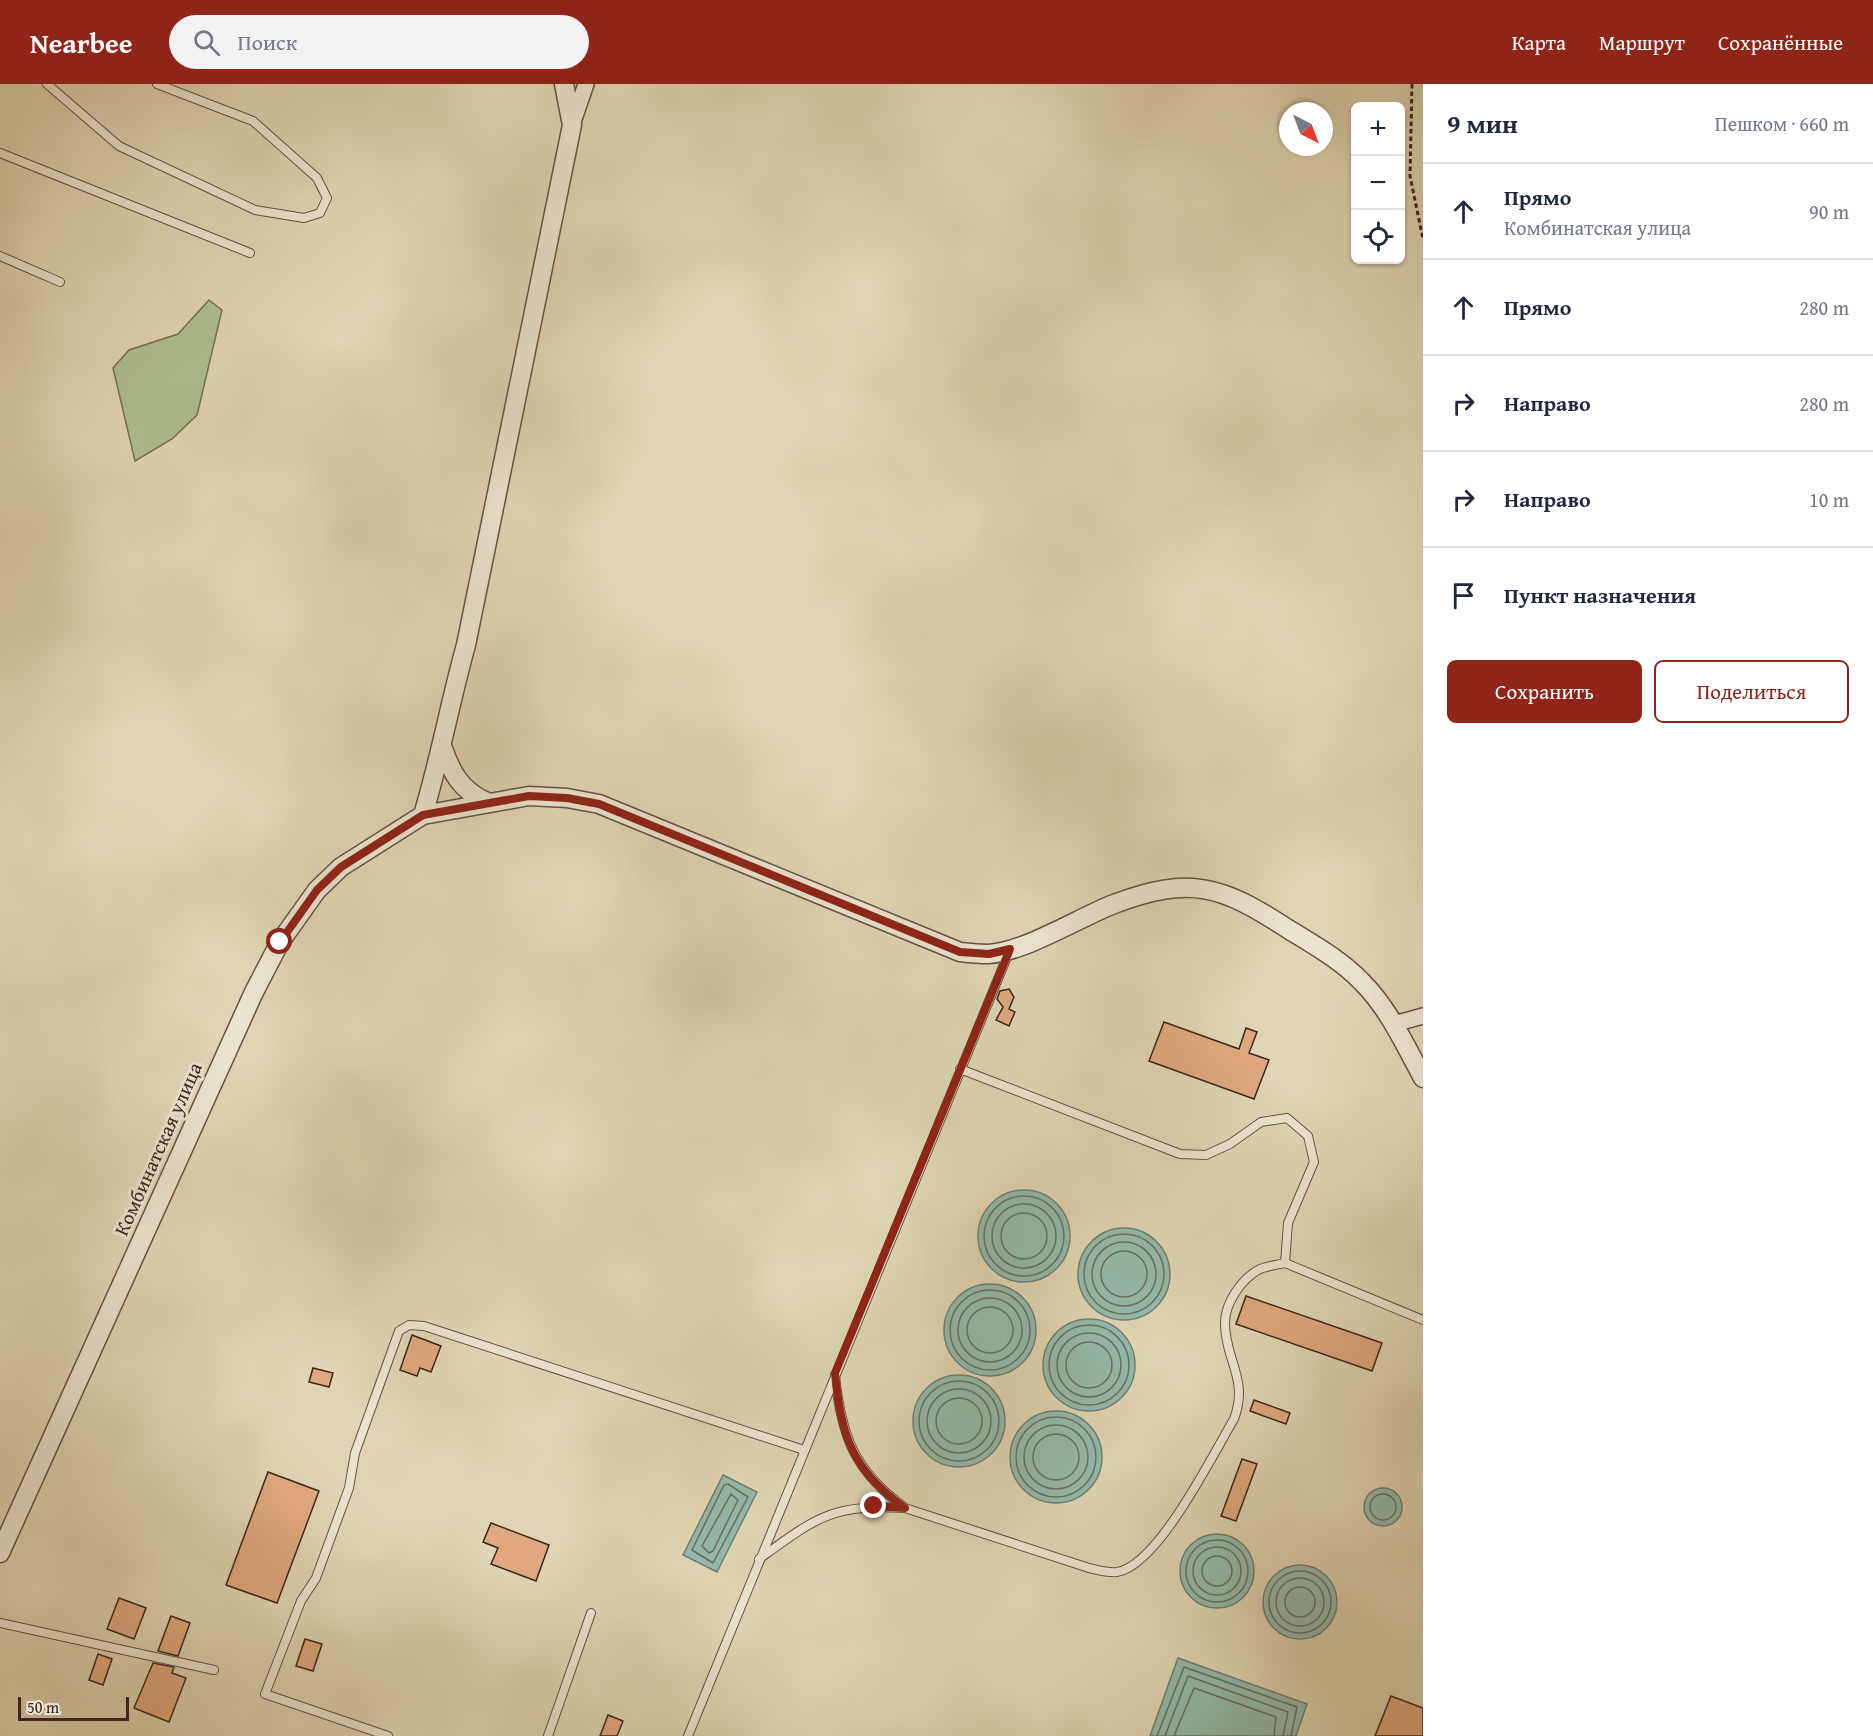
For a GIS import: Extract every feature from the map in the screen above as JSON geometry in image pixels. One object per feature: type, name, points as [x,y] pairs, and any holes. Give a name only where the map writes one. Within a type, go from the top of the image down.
[{"type":"street","points":[[564,84],[572,125]]},
{"type":"street","points":[[586,84],[572,125],[466,645],[423,815],[529,796],[567,798],[599,804],[960,952],[989,954],[1010,949],[1115,904],[1170,889],[1213,890],[1255,908],[1339,962],[1363,982],[1394,1024],[1423,1078]]},
{"type":"street","points":[[442,746],[448,764],[462,786],[472,796],[487,802]]},
{"type":"street","name":"Комбинатская улица","points":[[0,1553],[254,992],[280,942],[317,890],[341,867],[423,815]]},
{"type":"street","points":[[1394,1024],[1423,1016]]},
{"type":"lane","points":[[47,84],[119,146],[255,210],[304,218],[320,213],[327,198],[317,178],[253,121],[157,84]]},
{"type":"lane","points":[[0,153],[250,253]]},
{"type":"lane","points":[[0,256],[60,282]]},
{"type":"lane","points":[[688,1736],[1010,949]]},
{"type":"lane","points":[[960,1069],[1180,1154],[1206,1155],[1230,1144],[1261,1122],[1287,1118],[1308,1136],[1314,1162],[1288,1223],[1285,1263]]},
{"type":"lane","points":[[835,1373],[839,1412],[849,1442],[864,1471],[879,1489],[905,1508],[1089,1568],[1118,1572],[1131,1567],[1176,1519],[1234,1419],[1240,1402],[1239,1383],[1225,1323],[1233,1295],[1242,1282],[1259,1269],[1285,1263],[1423,1320]]},
{"type":"lane","points":[[388,1736],[265,1694],[301,1601],[320,1568],[349,1488],[355,1453],[399,1331],[410,1325],[424,1326],[804,1450]]},
{"type":"lane","points":[[759,1559],[808,1524],[842,1509],[905,1508]]},
{"type":"lane","points":[[548,1736],[591,1613]]},
{"type":"lane","points":[[0,1623],[214,1670]]},
{"type":"path","points":[[1412,84],[1410,176],[1423,239]]},
{"type":"shaded area","points":[[209,300],[222,310],[197,415],[172,439],[135,461],[113,368],[129,350],[178,334]]},
{"type":"water","points":[[1024,1190],[1041,1194],[1056,1204],[1066,1219],[1070,1236],[1066,1253],[1056,1268],[1041,1278],[1024,1282],[1007,1278],[992,1268],[982,1253],[978,1236],[982,1219],[992,1204],[1007,1194]]},
{"type":"water","points":[[1124,1228],[1141,1232],[1156,1242],[1166,1257],[1170,1274],[1166,1291],[1156,1306],[1141,1316],[1124,1320],[1107,1316],[1092,1306],[1082,1291],[1078,1274],[1082,1257],[1092,1242],[1107,1232]]},
{"type":"water","points":[[990,1284],[1007,1288],[1022,1298],[1032,1313],[1036,1330],[1032,1347],[1022,1362],[1007,1372],[990,1376],[973,1372],[958,1362],[948,1347],[944,1330],[948,1313],[958,1298],[973,1288]]},
{"type":"water","points":[[1089,1319],[1106,1323],[1121,1333],[1131,1348],[1135,1365],[1131,1382],[1121,1397],[1106,1407],[1089,1411],[1072,1407],[1057,1397],[1047,1382],[1043,1365],[1047,1348],[1057,1333],[1072,1323]]},
{"type":"water","points":[[959,1375],[976,1379],[991,1389],[1001,1404],[1005,1421],[1001,1438],[991,1453],[976,1463],[959,1467],[942,1463],[927,1453],[917,1438],[913,1421],[917,1404],[927,1389],[942,1379]]},
{"type":"water","points":[[1056,1411],[1073,1415],[1088,1425],[1098,1440],[1102,1457],[1098,1474],[1088,1489],[1073,1499],[1056,1503],[1039,1499],[1024,1489],[1014,1474],[1010,1457],[1014,1440],[1024,1425],[1039,1415]]},
{"type":"water","points":[[723,1475],[757,1492],[717,1572],[683,1555]]},
{"type":"water","points":[[1383,1488],[1396,1494],[1402,1507],[1396,1520],[1383,1526],[1370,1520],[1364,1507],[1370,1494]]},
{"type":"water","points":[[1217,1534],[1238,1540],[1248,1550],[1254,1571],[1248,1592],[1238,1602],[1217,1608],[1196,1602],[1186,1592],[1180,1571],[1186,1550],[1196,1540]]},
{"type":"water","points":[[1300,1565],[1321,1571],[1331,1581],[1337,1602],[1331,1623],[1321,1633],[1300,1639],[1279,1633],[1269,1623],[1263,1602],[1269,1581],[1279,1571]]},
{"type":"water","points":[[1178,1658],[1307,1704],[1296,1736],[1150,1736]]},
{"type":"building","points":[[1009,989],[1014,997],[1009,1009],[1015,1012],[1009,1026],[996,1020],[1003,1007],[997,999],[1000,991]]},
{"type":"building","points":[[1164,1022],[1239,1049],[1246,1028],[1257,1032],[1249,1053],[1269,1060],[1254,1099],[1149,1061]]},
{"type":"building","points":[[1246,1296],[1382,1343],[1372,1371],[1236,1324]]},
{"type":"building","points":[[412,1335],[441,1346],[431,1372],[420,1368],[417,1376],[400,1370]]},
{"type":"building","points":[[313,1368],[333,1373],[329,1387],[309,1382]]},
{"type":"building","points":[[1254,1400],[1290,1413],[1286,1424],[1250,1411]]},
{"type":"building","points":[[1242,1459],[1257,1464],[1236,1521],[1221,1516]]},
{"type":"building","points":[[268,1472],[319,1491],[277,1603],[226,1585]]},
{"type":"building","points":[[491,1523],[549,1545],[536,1581],[491,1564],[498,1548],[483,1542]]},
{"type":"building","points":[[119,1598],[146,1608],[134,1639],[107,1629]]},
{"type":"building","points":[[171,1616],[190,1623],[178,1656],[158,1651]]},
{"type":"building","points":[[305,1639],[322,1644],[313,1671],[296,1666]]},
{"type":"building","points":[[98,1654],[112,1659],[103,1685],[89,1680]]},
{"type":"building","points":[[153,1663],[174,1667],[172,1673],[186,1678],[169,1722],[134,1708]]},
{"type":"building","points":[[1391,1696],[1423,1708],[1423,1736],[1375,1736]]},
{"type":"building","points":[[608,1715],[623,1721],[617,1736],[600,1736]]},
{"type":"route","points":[[280,942],[317,890],[341,867],[387,836],[423,815],[529,796],[567,798],[599,804],[960,952],[989,954],[1010,949],[835,1373],[839,1412],[849,1442],[864,1471],[879,1489],[905,1508],[874,1506]]}]
